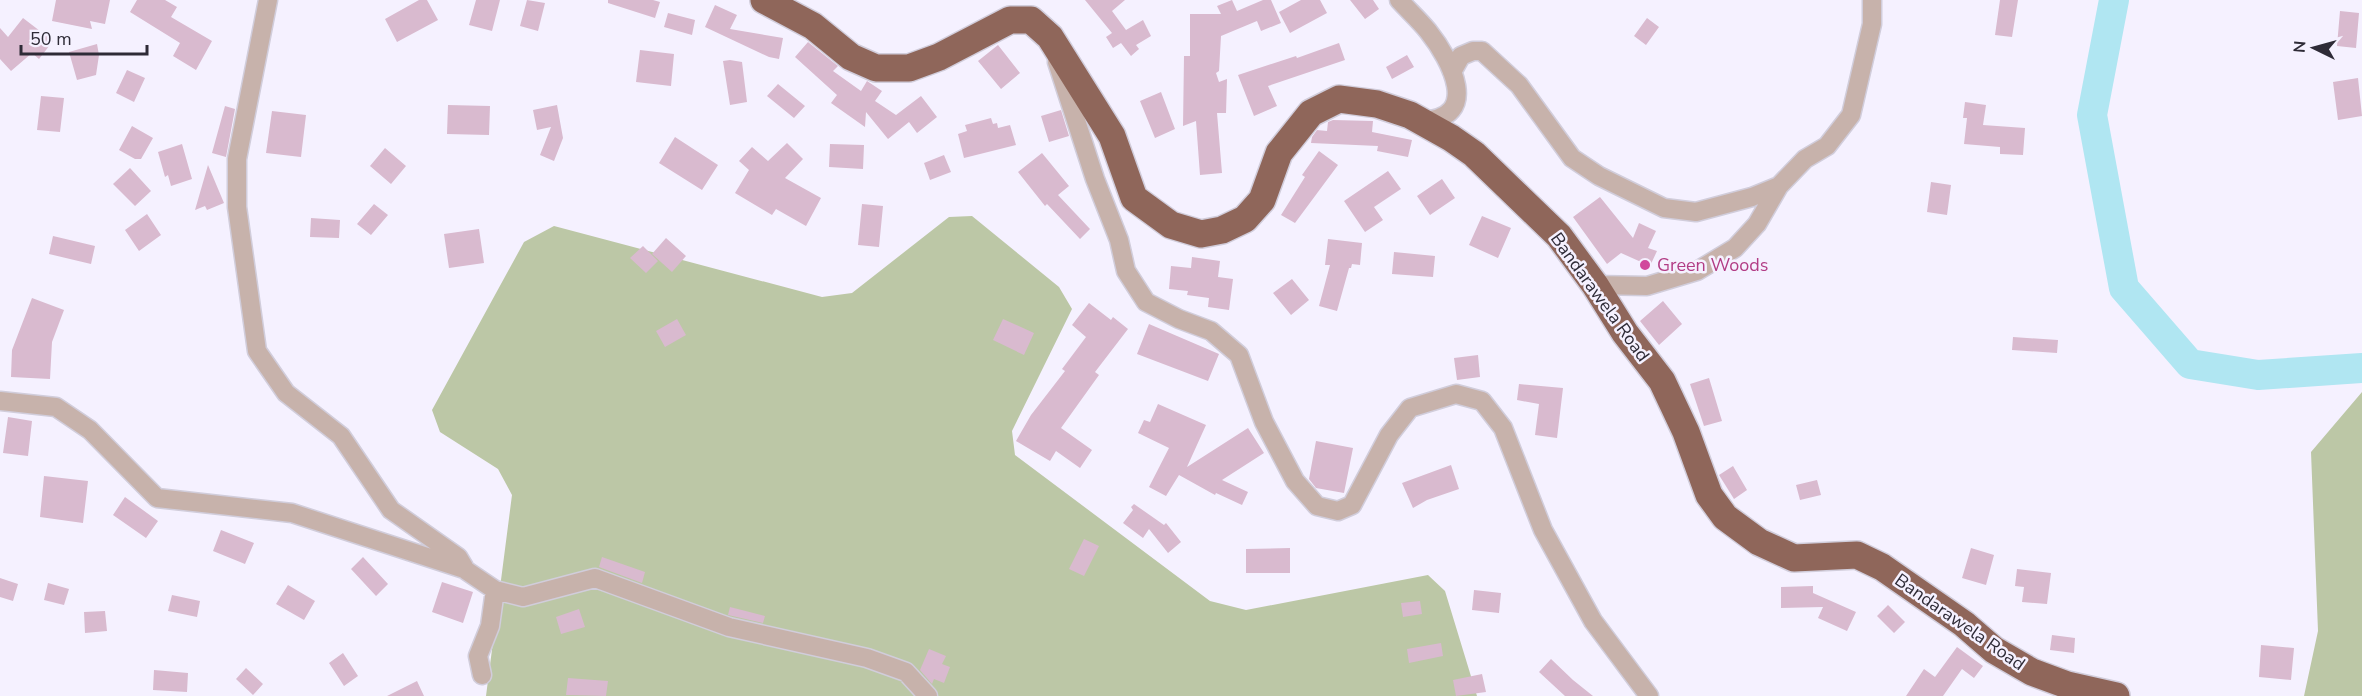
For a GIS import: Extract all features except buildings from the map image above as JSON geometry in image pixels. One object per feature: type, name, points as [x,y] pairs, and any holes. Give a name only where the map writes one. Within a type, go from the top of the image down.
[{"type":"highway","name":"Bandarawela Road","points":[[764,0],[813,26],[851,57],[876,68],[909,68],[939,57],[1010,20],[1031,20],[1046,31],[1112,136],[1134,198],[1171,225],[1201,234],[1222,230],[1245,219],[1262,200],[1279,153],[1311,112],[1339,99],[1377,104],[1410,115],[1474,154],[1559,236],[1595,285],[1625,333],[1662,381],[1686,432],[1709,495],[1725,518],[1759,542],[1794,558],[1857,555],[1882,567],[1964,624],[1994,650],[2032,672],[2067,685],[2116,696]]},
{"type":"street","points":[[268,0],[237,159],[237,207],[257,351],[286,393],[341,436],[391,510],[458,557],[464,569]]},
{"type":"street","points":[[1399,0],[1430,33],[1452,72],[1458,97],[1447,116],[1422,122]]},
{"type":"street","points":[[1595,285],[1647,286],[1697,272],[1735,248],[1757,224],[1779,186],[1805,159],[1827,146],[1851,116],[1872,24],[1872,0]]},
{"type":"street","points":[[1050,38],[1095,179],[1119,240],[1126,271],[1146,302],[1179,319],[1211,331],[1239,355],[1264,423],[1295,481],[1317,506],[1338,511],[1352,505],[1389,435],[1410,408],[1456,394],[1482,401],[1503,428],[1543,530],[1593,621],[1649,696]]},
{"type":"street","points":[[1452,72],[1461,56],[1473,51],[1482,51],[1519,85],[1572,158],[1599,177],[1664,208],[1696,212],[1752,197],[1779,186]]},
{"type":"street","points":[[0,401],[56,407],[90,430],[157,498],[292,513],[464,569],[495,590],[523,597],[595,578],[729,627],[867,658],[906,672],[928,696]]},
{"type":"street","points":[[482,675],[478,656],[490,626],[495,590]]},
{"type":"green space","points":[[972,216],[1059,287],[1072,309],[1012,431],[1015,455],[1210,601],[1246,610],[1428,575],[1445,591],[1477,696],[486,696],[512,495],[498,469],[440,432],[432,410],[524,242],[554,226],[822,297],[852,293],[949,217]]},
{"type":"green space","points":[[2362,392],[2362,696],[2304,696],[2318,631],[2311,452]]},
{"type":"waterway","points":[[2114,0],[2092,115],[2124,288],[2190,364],[2258,375],[2362,368]]},
{"type":"place","name":"Green Woods","points":[[1645,265]]}]
